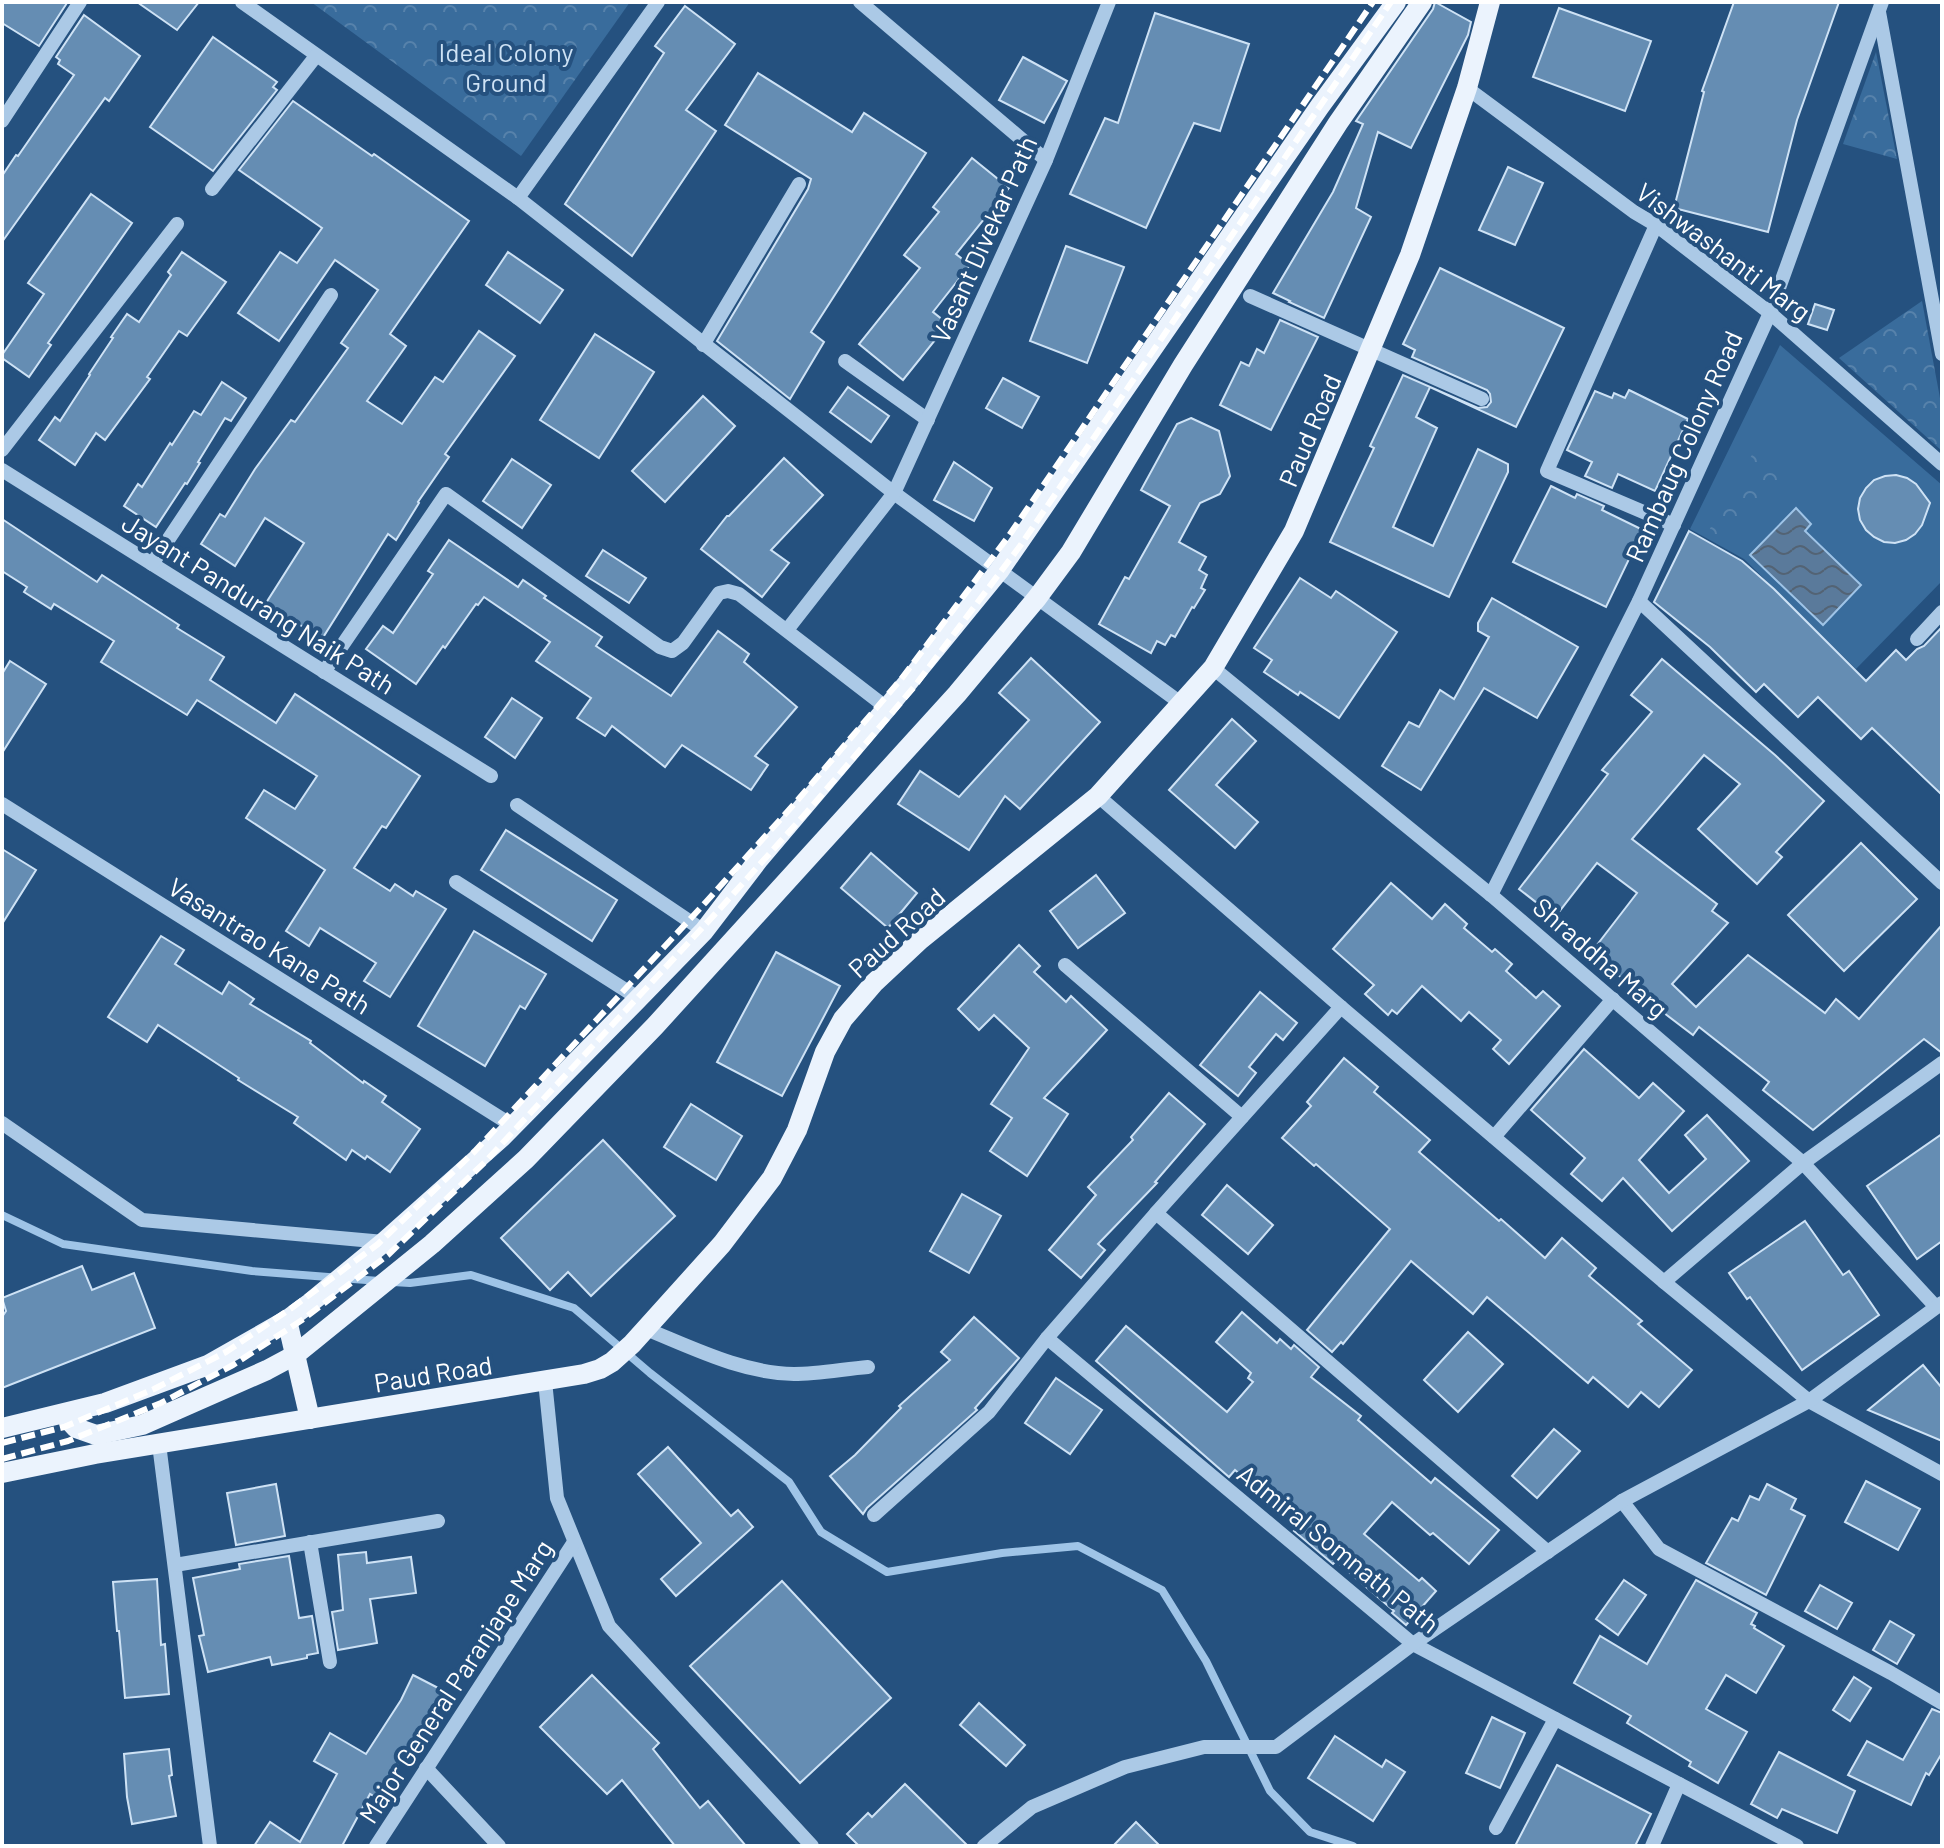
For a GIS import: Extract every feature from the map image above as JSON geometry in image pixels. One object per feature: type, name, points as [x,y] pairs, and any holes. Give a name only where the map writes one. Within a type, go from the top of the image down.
[{"type":"main road","points":[[2,1428],[105,1403],[208,1365],[287,1320],[384,1242],[513,1126],[704,931],[759,859],[999,571],[1320,106],[1396,2]]},
{"type":"main road","points":[[63,1414],[76,1428],[96,1435],[142,1425],[295,1355],[432,1244],[526,1159],[655,1026],[957,694],[1037,598],[1071,552],[1183,365],[1338,123],[1422,2]]},
{"type":"main road","name":"Paud Road","points":[[2,1473],[95,1454],[584,1374],[612,1362],[639,1336],[722,1244],[772,1178],[797,1130],[825,1052],[843,1019],[874,983],[920,940],[1098,796],[1213,668],[1294,531],[1410,255],[1467,88],[1490,2]]},
{"type":"main road","points":[[287,1320],[310,1419]]},
{"type":"street","points":[[2,121],[80,2]]},
{"type":"street","points":[[242,2],[518,198],[894,493],[1182,704]]},
{"type":"street","points":[[518,198],[658,2]]},
{"type":"street","points":[[860,2],[1046,160]]},
{"type":"street","name":"Vasant Divekar Path","points":[[787,630],[894,493],[1046,160],[1109,2]]},
{"type":"street","points":[[1881,7],[1942,354]]},
{"type":"street","name":"Rambaug Colony Road","points":[[1491,895],[1639,601],[1770,313],[1881,7]]},
{"type":"street","points":[[212,189],[316,56]]},
{"type":"street","name":"Vishwashanti Marg","points":[[1467,88],[1656,225],[1770,313],[1942,464]]},
{"type":"street","points":[[703,345],[799,184]]},
{"type":"street","points":[[2,450],[177,224]]},
{"type":"street","points":[[1656,225],[1547,471],[1674,525]]},
{"type":"street","points":[[152,564],[331,295]]},
{"type":"street","points":[[1250,296],[1482,399]]},
{"type":"street","points":[[845,361],[928,420]]},
{"type":"street","name":"Jayant Pandurang Naik Path","points":[[2,470],[491,776]]},
{"type":"street","points":[[324,672],[446,494],[660,647],[672,651],[683,643],[719,593],[728,591],[739,594],[887,708]]},
{"type":"street","points":[[1639,601],[1942,883]]},
{"type":"street","points":[[1917,639],[1942,612]]},
{"type":"street","name":"Shraddha Marg","points":[[1213,668],[1491,895],[1803,1163],[1939,1305]]},
{"type":"street","points":[[1098,796],[1664,1282],[1809,1401],[1942,1474]]},
{"type":"street","name":"Vasantrao Kane Path","points":[[2,804],[513,1126]]},
{"type":"street","points":[[517,805],[704,931]]},
{"type":"street","points":[[456,882],[638,998]]},
{"type":"street","points":[[1065,965],[1242,1117]]},
{"type":"street","points":[[1494,1137],[1613,999]]},
{"type":"street","points":[[874,1515],[989,1412],[1047,1338],[1341,1007]]},
{"type":"street","points":[[1664,1282],[1803,1163],[1942,1063]]},
{"type":"street","points":[[2,1123],[142,1220],[384,1242]]},
{"type":"street","points":[[1156,1213],[1548,1552]]},
{"type":"street","points":[[984,1846],[1032,1807],[1125,1767],[1204,1747],[1276,1747],[1413,1644],[1622,1501],[1809,1401],[1939,1305]]},
{"type":"street","points":[[639,1336],[752,1369],[794,1374],[868,1367]]},
{"type":"street","name":"Admiral Somnath Path","points":[[1047,1338],[1413,1644],[1797,1846]]},
{"type":"street","points":[[545,1381],[557,1498],[609,1626],[812,1846]]},
{"type":"street","points":[[159,1444],[210,1846]]},
{"type":"street","points":[[1622,1501],[1659,1549],[1942,1703]]},
{"type":"street","points":[[175,1565],[438,1521]]},
{"type":"street","points":[[310,1542],[330,1662]]},
{"type":"street","name":"Major General Paranjape Marg","points":[[376,1846],[574,1542]]},
{"type":"street","points":[[1496,1828],[1555,1719]]},
{"type":"street","points":[[426,1768],[499,1846]]},
{"type":"street","points":[[1652,1846],[1679,1784]]},
{"type":"green space","name":"Ideal Colony Ground","points":[[311,2],[630,2],[521,156]]},
{"type":"green space","points":[[1876,52],[1897,159],[1843,144]]},
{"type":"green space","points":[[1922,301],[1942,409],[1942,451],[1839,358]]},
{"type":"green space","points":[[1780,345],[1942,485],[1942,581],[1856,669],[1744,559],[1690,529]]},
{"type":"green space","points":[[1757,446],[1797,473],[1753,520],[1725,542],[1707,534]]},
{"type":"water","points":[[1796,508],[1811,524],[1805,531],[1861,585],[1823,625],[1750,555]]},
{"type":"building","points":[[2,2],[67,3],[39,46],[2,23]]},
{"type":"building","points":[[137,2],[199,2],[177,30]]},
{"type":"building","points":[[1435,2],[1471,22],[1468,35],[1411,148],[1378,132],[1356,208],[1371,217],[1324,318],[1273,293],[1333,192],[1363,124],[1356,121]]},
{"type":"building","points":[[1734,2],[1839,2],[1797,120],[1768,232],[1674,208],[1702,91]]},
{"type":"building","points":[[685,6],[735,44],[686,110],[716,131],[632,256],[565,204],[664,53],[655,46]]},
{"type":"building","points":[[1559,8],[1651,41],[1625,111],[1533,77]]},
{"type":"building","points":[[1155,13],[1249,44],[1220,131],[1194,123],[1146,228],[1070,194],[1105,118],[1118,123]]},
{"type":"building","points":[[84,15],[140,56],[109,101],[105,98],[2,242],[2,176],[74,75],[58,64],[60,60],[56,57]]},
{"type":"building","points":[[213,37],[277,82],[273,87],[277,90],[213,171],[150,127]]},
{"type":"building","points":[[1023,57],[1067,81],[1044,123],[999,100]]},
{"type":"building","points":[[758,73],[852,132],[864,113],[926,153],[811,332],[824,342],[790,399],[717,341],[808,189],[811,179],[725,125]]},
{"type":"building","points":[[293,101],[469,221],[390,334],[406,346],[367,401],[402,424],[435,377],[443,382],[479,331],[515,356],[445,454],[449,457],[396,540],[388,534],[322,639],[266,603],[304,543],[265,518],[235,566],[201,544],[220,514],[225,517],[255,469],[291,420],[295,422],[348,348],[341,343],[378,290],[335,260],[279,341],[238,313],[280,252],[297,263],[322,228],[239,170]]},
{"type":"building","points":[[972,158],[1009,188],[956,254],[970,265],[933,312],[948,324],[903,380],[859,344],[920,268],[904,255],[939,212],[933,207]]},
{"type":"building","points":[[1508,167],[1543,183],[1515,245],[1479,230]]},
{"type":"building","points":[[91,194],[132,223],[48,343],[51,345],[29,377],[2,355],[44,294],[28,283]]},
{"type":"building","points":[[1066,246],[1124,267],[1087,363],[1030,341]]},
{"type":"building","points":[[182,252],[226,282],[187,336],[179,331],[147,377],[150,379],[105,440],[96,433],[75,465],[39,440],[55,417],[60,421],[127,314],[139,322],[171,275],[168,272]]},
{"type":"building","points":[[508,252],[563,290],[540,323],[486,285]]},
{"type":"building","points":[[1440,268],[1564,328],[1516,427],[1430,387],[1416,417],[1437,428],[1393,527],[1433,546],[1478,449],[1508,464],[1508,472],[1449,597],[1330,542],[1374,448],[1370,446],[1403,375],[1478,408],[1487,407],[1491,402],[1487,390],[1412,357],[1415,350],[1403,344]]},
{"type":"building","points":[[1815,304],[1834,310],[1827,330],[1808,324]]},
{"type":"building","points":[[1280,320],[1318,337],[1271,430],[1220,405],[1241,362],[1249,366],[1257,349],[1264,353]]},
{"type":"building","points":[[595,334],[654,372],[599,458],[540,420]]},
{"type":"building","points":[[1003,378],[1039,397],[1022,428],[986,408]]},
{"type":"building","points":[[222,382],[246,398],[231,421],[225,418],[187,484],[156,527],[124,506],[138,484],[142,487],[194,411],[201,415]]},
{"type":"building","points":[[848,387],[889,416],[871,442],[830,412]]},
{"type":"building","points":[[1629,390],[1688,419],[1655,491],[1618,474],[1612,488],[1585,476],[1592,462],[1567,450],[1595,391],[1612,398],[1614,393],[1625,398]]},
{"type":"building","points":[[703,396],[735,426],[665,502],[632,471]]},
{"type":"building","points":[[1191,418],[1219,431],[1230,476],[1220,494],[1200,503],[1179,542],[1206,557],[1199,570],[1207,575],[1201,588],[1205,590],[1175,637],[1171,635],[1165,645],[1157,641],[1151,653],[1099,624],[1125,577],[1129,579],[1170,506],[1141,490],[1177,424]]},
{"type":"building","points":[[784,458],[823,495],[771,550],[789,563],[762,597],[701,549],[727,516]]},
{"type":"building","points":[[512,459],[551,485],[522,528],[483,501]]},
{"type":"building","points":[[954,462],[992,488],[974,521],[934,500]]},
{"type":"building","points":[[1896,475],[1916,484],[1930,503],[1915,534],[1895,543],[1884,542],[1866,530],[1858,509],[1860,498],[1874,480]]},
{"type":"building","points":[[1551,486],[1575,498],[1577,494],[1604,506],[1602,510],[1643,530],[1606,607],[1513,562]]},
{"type":"building","points":[[2,519],[97,582],[102,575],[224,657],[210,680],[276,723],[295,694],[420,776],[386,828],[382,826],[354,868],[390,891],[395,884],[413,896],[416,891],[446,909],[390,997],[364,981],[376,963],[320,928],[309,946],[286,931],[325,870],[246,818],[264,790],[295,809],[317,776],[197,700],[187,715],[101,662],[114,641],[54,604],[51,609],[24,592],[27,587],[2,571]]},
{"type":"building","points":[[1689,531],[1742,561],[1866,681],[1896,650],[1906,660],[1942,627],[1942,795],[1872,728],[1861,739],[1818,697],[1798,717],[1764,684],[1756,692],[1710,647],[1654,602]]},
{"type":"building","points":[[449,540],[518,587],[523,580],[546,596],[544,598],[602,637],[596,646],[671,696],[718,631],[749,654],[744,662],[797,707],[755,756],[768,765],[751,790],[682,745],[665,767],[612,726],[605,736],[577,718],[591,698],[536,661],[550,642],[484,597],[416,684],[366,649],[383,626],[393,633],[433,574],[428,571]]},
{"type":"building","points":[[603,550],[646,578],[629,603],[586,576]]},
{"type":"building","points":[[1300,578],[1331,598],[1336,591],[1397,632],[1339,718],[1264,672],[1272,660],[1254,648]]},
{"type":"building","points":[[1492,598],[1578,647],[1537,718],[1484,688],[1421,790],[1382,766],[1409,722],[1419,727],[1440,690],[1454,699],[1489,637],[1478,631],[1478,623]]},
{"type":"building","points":[[1031,658],[1100,722],[1020,809],[1005,796],[969,850],[898,804],[920,771],[959,797],[1029,720],[999,693]]},
{"type":"building","points":[[1662,659],[1824,801],[1776,852],[1782,857],[1757,884],[1698,829],[1740,784],[1704,755],[1632,839],[1717,904],[1712,911],[1728,923],[1672,984],[1696,1007],[1748,955],[1825,1013],[1836,999],[1859,1019],[1942,925],[1942,1053],[1924,1039],[1813,1130],[1763,1090],[1769,1082],[1699,1027],[1693,1035],[1590,954],[1637,893],[1597,863],[1555,917],[1519,889],[1608,774],[1602,770],[1652,712],[1631,695]]},
{"type":"building","points":[[10,661],[46,684],[2,753],[2,674]]},
{"type":"building","points":[[512,698],[542,718],[515,758],[485,737]]},
{"type":"building","points":[[1232,719],[1256,741],[1216,785],[1258,822],[1235,848],[1169,790]]},
{"type":"building","points":[[506,830],[617,900],[592,941],[481,870]]},
{"type":"building","points":[[1861,843],[1917,899],[1844,971],[1788,915]]},
{"type":"building","points":[[2,849],[36,870],[2,924]]},
{"type":"building","points":[[871,853],[917,893],[888,928],[841,888]]},
{"type":"building","points":[[1096,875],[1125,913],[1078,948],[1050,911]]},
{"type":"building","points":[[1391,883],[1432,919],[1445,904],[1467,924],[1464,928],[1512,964],[1506,971],[1536,998],[1543,991],[1560,1006],[1509,1064],[1493,1049],[1501,1040],[1469,1012],[1461,1021],[1422,986],[1397,1014],[1392,1010],[1388,1015],[1365,994],[1374,985],[1333,949]]},
{"type":"building","points":[[474,931],[546,974],[525,1009],[520,1006],[485,1066],[418,1026]]},
{"type":"building","points":[[161,936],[184,950],[175,964],[222,994],[229,982],[254,999],[250,1004],[311,1041],[363,1083],[386,1096],[382,1102],[420,1129],[390,1172],[352,1150],[346,1160],[294,1123],[298,1117],[158,1025],[147,1042],[108,1017]]},
{"type":"building","points":[[1019,945],[1040,966],[1034,972],[1066,1002],[1071,996],[1107,1030],[1044,1098],[1068,1114],[1027,1176],[990,1151],[1012,1118],[991,1104],[1029,1048],[994,1015],[979,1030],[958,1009]]},
{"type":"building","points":[[776,952],[840,986],[782,1096],[717,1062]]},
{"type":"building","points":[[1260,992],[1297,1023],[1283,1040],[1276,1034],[1249,1067],[1256,1073],[1238,1096],[1200,1065]]},
{"type":"building","points":[[1584,1049],[1639,1098],[1653,1083],[1684,1111],[1639,1160],[1669,1193],[1706,1159],[1685,1135],[1707,1115],[1749,1161],[1672,1231],[1623,1178],[1602,1201],[1571,1174],[1585,1158],[1531,1110]]},
{"type":"building","points":[[1344,1058],[1378,1087],[1374,1092],[1430,1140],[1419,1152],[1545,1258],[1562,1238],[1596,1268],[1589,1276],[1642,1321],[1638,1324],[1692,1370],[1659,1407],[1641,1392],[1628,1407],[1593,1377],[1588,1383],[1487,1297],[1473,1314],[1411,1261],[1343,1344],[1341,1342],[1332,1352],[1307,1330],[1390,1229],[1282,1138],[1311,1106],[1307,1102]]},
{"type":"building","points":[[1169,1093],[1205,1124],[1157,1183],[1098,1244],[1105,1250],[1081,1278],[1049,1250],[1096,1195],[1088,1187],[1133,1140],[1131,1137]]},
{"type":"building","points":[[691,1104],[742,1136],[716,1180],[664,1147]]},
{"type":"building","points":[[1942,1134],[1942,1241],[1917,1259],[1867,1186]]},
{"type":"building","points":[[603,1140],[675,1216],[591,1296],[568,1272],[550,1290],[501,1238]]},
{"type":"building","points":[[1227,1185],[1273,1225],[1248,1254],[1202,1215]]},
{"type":"building","points":[[962,1194],[1001,1216],[969,1273],[930,1251]]},
{"type":"building","points":[[1805,1221],[1843,1275],[1849,1271],[1879,1315],[1802,1370],[1729,1273]]},
{"type":"building","points":[[82,1266],[92,1290],[134,1273],[155,1328],[2,1388],[2,1317],[6,1311],[2,1298]]},
{"type":"building","points":[[1242,1312],[1277,1343],[1280,1339],[1291,1349],[1294,1345],[1319,1367],[1311,1377],[1361,1416],[1358,1420],[1431,1483],[1435,1478],[1499,1530],[1469,1564],[1392,1502],[1364,1534],[1419,1581],[1422,1578],[1436,1591],[1406,1625],[1336,1561],[1333,1564],[1294,1531],[1299,1526],[1235,1470],[1229,1477],[1096,1361],[1126,1326],[1227,1412],[1253,1382],[1248,1378],[1251,1373],[1216,1342]]},
{"type":"building","points":[[974,1317],[1019,1358],[975,1408],[977,1410],[863,1514],[830,1476],[950,1360],[941,1352]]},
{"type":"building","points":[[1468,1332],[1503,1364],[1458,1412],[1424,1380]]},
{"type":"building","points":[[1923,1365],[1942,1388],[1942,1441],[1868,1410]]},
{"type":"building","points":[[1056,1378],[1102,1410],[1070,1454],[1025,1423]]},
{"type":"building","points":[[1554,1429],[1580,1451],[1537,1498],[1512,1476]]},
{"type":"building","points":[[668,1447],[731,1516],[738,1510],[753,1527],[676,1596],[661,1579],[701,1543],[638,1474]]},
{"type":"building","points":[[1866,1481],[1920,1509],[1898,1550],[1845,1522]]},
{"type":"building","points":[[276,1484],[285,1536],[236,1545],[227,1493]]},
{"type":"building","points":[[1767,1484],[1796,1499],[1791,1509],[1805,1516],[1766,1595],[1706,1563],[1732,1518],[1738,1521],[1750,1496],[1759,1500]]},
{"type":"building","points":[[366,1552],[367,1563],[411,1557],[416,1593],[370,1599],[377,1643],[338,1650],[332,1612],[343,1610],[338,1555]]},
{"type":"building","points":[[289,1556],[299,1618],[312,1616],[318,1653],[272,1665],[270,1657],[208,1672],[199,1636],[204,1635],[193,1578],[240,1569],[239,1564]]},
{"type":"building","points":[[157,1579],[161,1645],[165,1644],[169,1694],[125,1698],[113,1582]]},
{"type":"building","points":[[1624,1580],[1646,1595],[1618,1635],[1596,1619]]},
{"type":"building","points":[[1696,1580],[1757,1613],[1751,1624],[1754,1628],[1784,1646],[1756,1693],[1726,1675],[1706,1709],[1747,1732],[1718,1783],[1689,1766],[1691,1762],[1627,1723],[1631,1716],[1574,1683],[1600,1636],[1647,1664]]},
{"type":"building","points":[[782,1581],[891,1698],[800,1783],[690,1666]]},
{"type":"building","points":[[1820,1585],[1852,1603],[1837,1629],[1805,1611]]},
{"type":"building","points":[[1890,1621],[1914,1635],[1897,1664],[1873,1650]]},
{"type":"building","points":[[413,1675],[444,1691],[377,1798],[370,1794],[342,1846],[254,1846],[270,1822],[300,1842],[337,1774],[314,1761],[330,1733],[366,1754],[401,1700]]},
{"type":"building","points":[[592,1675],[659,1743],[653,1749],[700,1808],[708,1801],[746,1846],[675,1846],[622,1780],[607,1794],[540,1727]]},
{"type":"building","points":[[1854,1677],[1871,1688],[1850,1721],[1833,1710]]},
{"type":"building","points":[[979,1703],[1025,1745],[1006,1766],[960,1725]]},
{"type":"building","points":[[1932,1709],[1942,1713],[1942,1753],[1929,1775],[1926,1773],[1911,1805],[1848,1775],[1867,1741],[1903,1760]]},
{"type":"building","points":[[1492,1717],[1525,1733],[1500,1788],[1466,1773]]},
{"type":"building","points":[[1335,1736],[1382,1767],[1386,1760],[1405,1772],[1373,1821],[1308,1778]]},
{"type":"building","points":[[169,1749],[172,1775],[169,1776],[176,1816],[132,1824],[124,1754]]},
{"type":"building","points":[[1779,1752],[1855,1791],[1837,1833],[1782,1809],[1777,1818],[1751,1804]]},
{"type":"building","points":[[1557,1765],[1651,1814],[1635,1846],[1515,1846]]},
{"type":"building","points":[[905,1784],[968,1846],[859,1846],[847,1834],[868,1813],[872,1817]]},
{"type":"building","points":[[1136,1822],[1160,1846],[1113,1846]]},
{"type":"waterway","points":[[2,1215],[63,1244],[252,1271],[379,1281]]},
{"type":"waterway","points":[[393,1282],[410,1283],[471,1275],[574,1308],[650,1373],[789,1482],[821,1532],[887,1572],[1002,1553],[1078,1546],[1162,1590],[1206,1661],[1270,1791],[1310,1832],[1353,1846]]},
{"type":"railway","points":[[2,1443],[64,1427],[154,1389],[226,1352],[378,1244],[475,1151],[705,903],[902,678],[1008,537],[1373,2]]},
{"type":"railway","points":[[2,1459],[68,1441],[161,1403],[233,1365],[302,1320],[388,1255],[485,1162],[716,913],[914,687],[1020,546],[1391,2]]}]
